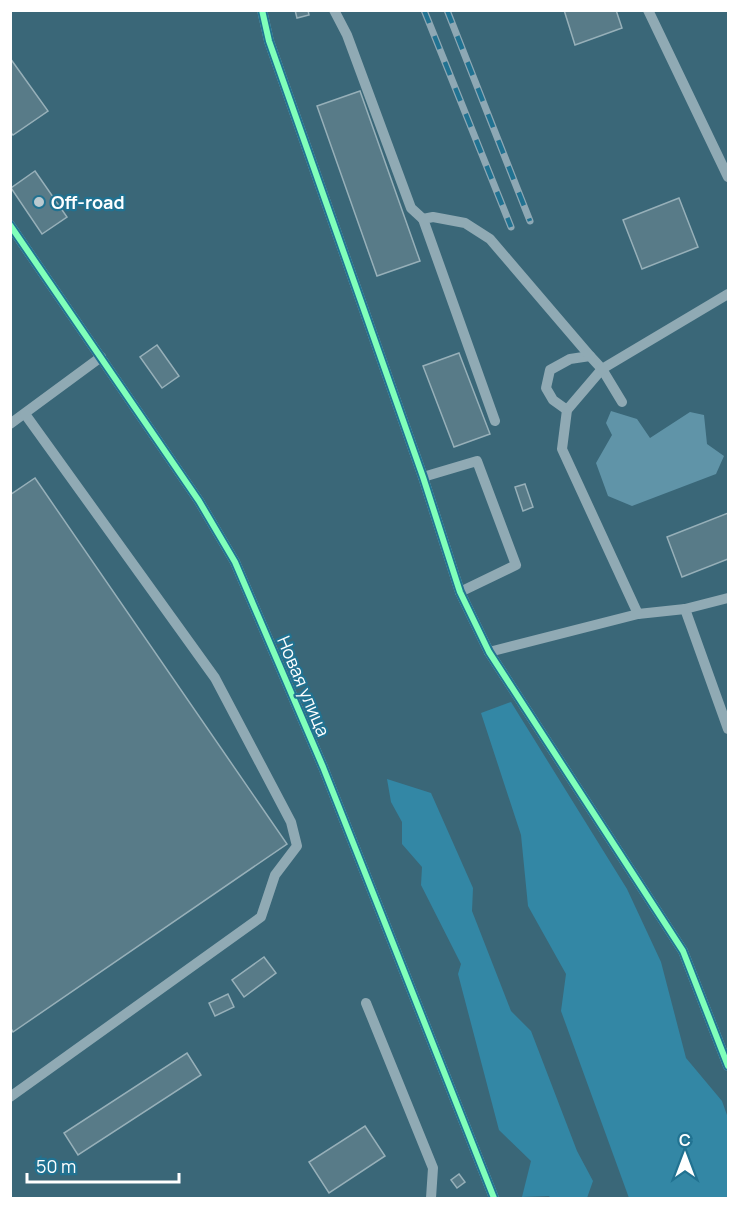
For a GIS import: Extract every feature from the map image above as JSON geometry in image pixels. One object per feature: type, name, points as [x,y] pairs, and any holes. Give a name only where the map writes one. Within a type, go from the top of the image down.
[{"type":"street","points":[[262,10],[269,41],[423,477],[460,592],[489,652],[683,951],[729,1066]]},
{"type":"street","points":[[334,10],[347,35],[411,208],[423,219],[495,421]]},
{"type":"street","points":[[648,10],[729,177]]},
{"type":"street","points":[[423,219],[433,217],[465,223],[490,239],[602,369],[622,402]]},
{"type":"street","name":"Новая улица","points":[[10,225],[199,501],[234,562],[323,767],[494,1198]]},
{"type":"street","points":[[638,614],[562,448],[567,410],[602,369],[729,294]]},
{"type":"street","points":[[567,410],[553,400],[546,388],[550,370],[570,359],[590,356]]},
{"type":"street","points":[[10,424],[101,357]]},
{"type":"street","points":[[10,1097],[261,916],[275,875],[297,846],[291,822],[215,678],[25,414]]},
{"type":"street","points":[[423,477],[477,461],[516,565],[460,592]]},
{"type":"street","points":[[489,652],[638,614],[685,609],[729,598]]},
{"type":"street","points":[[685,609],[729,729]]},
{"type":"street","points":[[366,1003],[433,1168],[431,1198]]},
{"type":"shaded area","points":[[611,411],[637,419],[650,438],[690,412],[704,415],[707,444],[724,456],[716,474],[632,506],[608,496],[596,463],[612,435],[606,423]]},
{"type":"shaded area","points":[[511,702],[627,889],[661,962],[686,1058],[722,1101],[728,1118],[728,1198],[629,1198],[561,1011],[566,974],[528,906],[521,835],[481,713]]},
{"type":"shaded area","points":[[387,779],[431,793],[473,888],[472,911],[511,1011],[531,1031],[577,1151],[593,1181],[587,1198],[522,1197],[531,1161],[499,1130],[458,974],[461,964],[421,885],[422,867],[402,844],[402,822],[391,802]]},
{"type":"building","points":[[295,10],[308,10],[309,15],[297,18]]},
{"type":"building","points":[[564,10],[616,10],[622,28],[575,45]]},
{"type":"building","points":[[10,58],[48,111],[13,135],[10,132]]},
{"type":"building","points":[[360,91],[420,261],[377,276],[317,106]]},
{"type":"building","name":"Off-road","points":[[35,171],[67,217],[42,234],[11,188]]},
{"type":"building","points":[[679,198],[698,247],[642,269],[623,220]]},
{"type":"building","points":[[157,345],[179,376],[162,388],[140,357]]},
{"type":"building","points":[[459,353],[490,434],[454,447],[423,366]]},
{"type":"building","points":[[35,478],[287,844],[13,1032],[10,1027],[10,495]]},
{"type":"building","points":[[525,484],[533,507],[523,511],[515,487]]},
{"type":"building","points":[[728,513],[728,559],[682,577],[667,537]]},
{"type":"building","points":[[264,957],[276,973],[244,997],[232,980]]},
{"type":"building","points":[[228,994],[234,1007],[215,1016],[209,1003]]},
{"type":"building","points":[[187,1053],[201,1075],[78,1155],[64,1133]]},
{"type":"building","points":[[365,1126],[385,1156],[329,1193],[309,1162]]},
{"type":"building","points":[[459,1174],[465,1182],[457,1188],[451,1180]]},
{"type":"railway","points":[[424,10],[511,227]]},
{"type":"railway","points":[[447,10],[530,221]]},
{"type":"cycle path","points":[[262,10],[269,41],[423,477],[460,592],[489,652],[683,951],[728,1066]]},
{"type":"cycle path","points":[[10,225],[199,501],[235,562],[323,767],[494,1198]]},
{"type":"place","name":"Off-road","points":[[39,202]]}]
